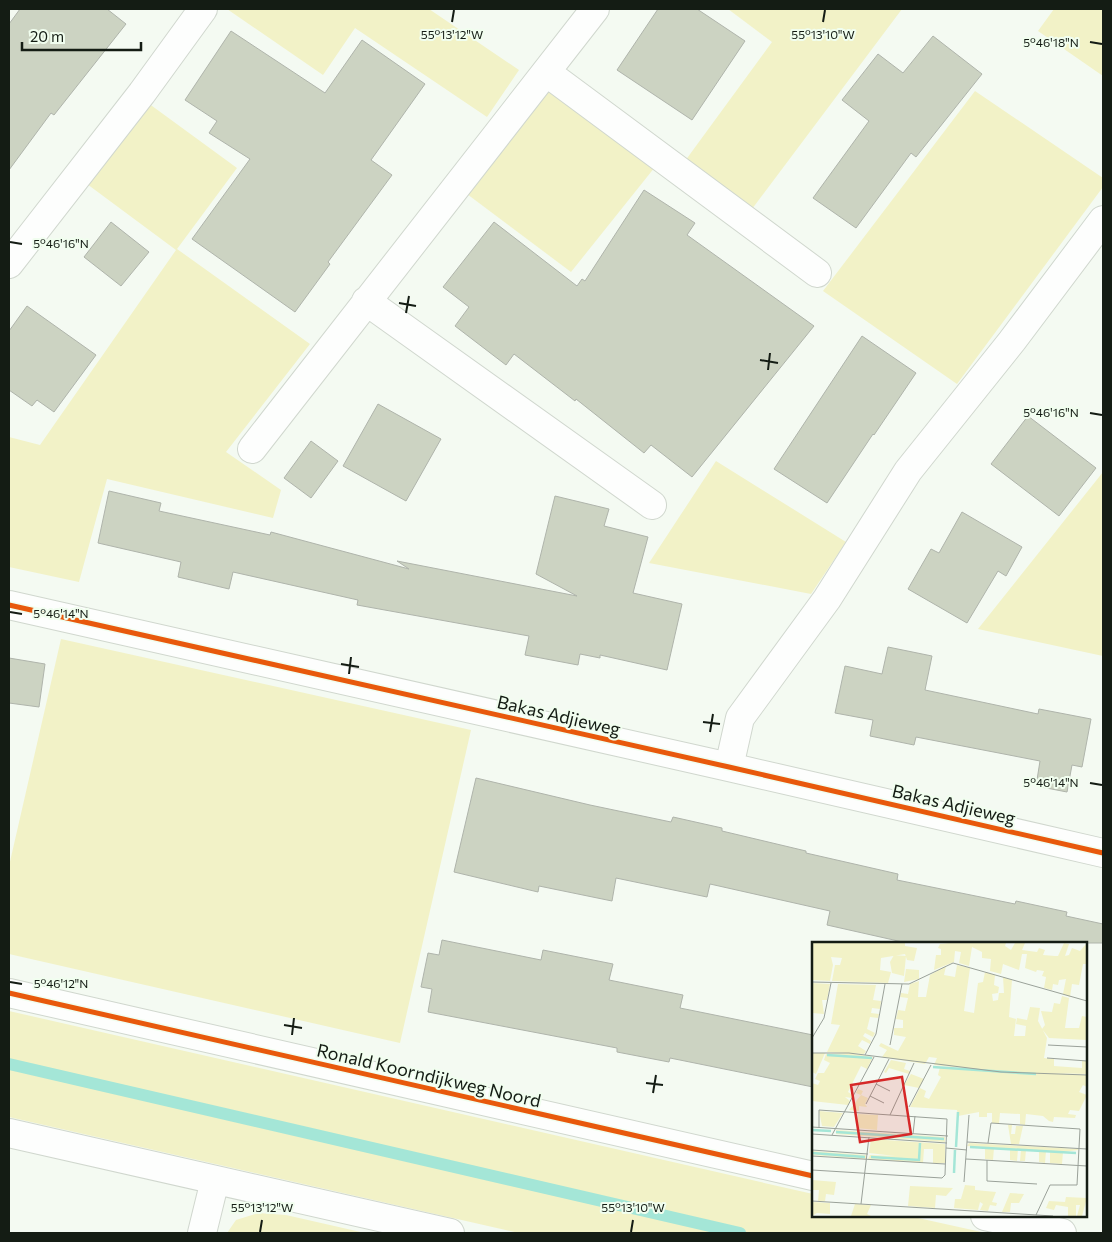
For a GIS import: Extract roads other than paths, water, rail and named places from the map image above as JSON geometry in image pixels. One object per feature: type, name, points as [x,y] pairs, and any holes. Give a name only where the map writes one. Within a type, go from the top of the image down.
[{"type":"street","points":[[9,264],[142,93],[203,9]]},
{"type":"street","points":[[252,448],[595,9]]},
{"type":"street","points":[[546,72],[818,273]]},
{"type":"street","points":[[729,767],[740,718],[827,599],[908,471],[1012,341],[1103,220]]},
{"type":"street","points":[[366,302],[652,505]]},
{"type":"street","name":"Bakas Adjieweg","points":[[9,605],[1103,853]]},
{"type":"street","name":"Ronald Koorndijkweg Noord","points":[[9,993],[812,1176]]},
{"type":"street","points":[[9,1133],[450,1233]]},
{"type":"street","points":[[202,1233],[215,1180]]},
{"type":"street","points":[[990,1217],[1062,1233]]},
{"type":"waterway","points":[[9,1064],[740,1233]]}]
